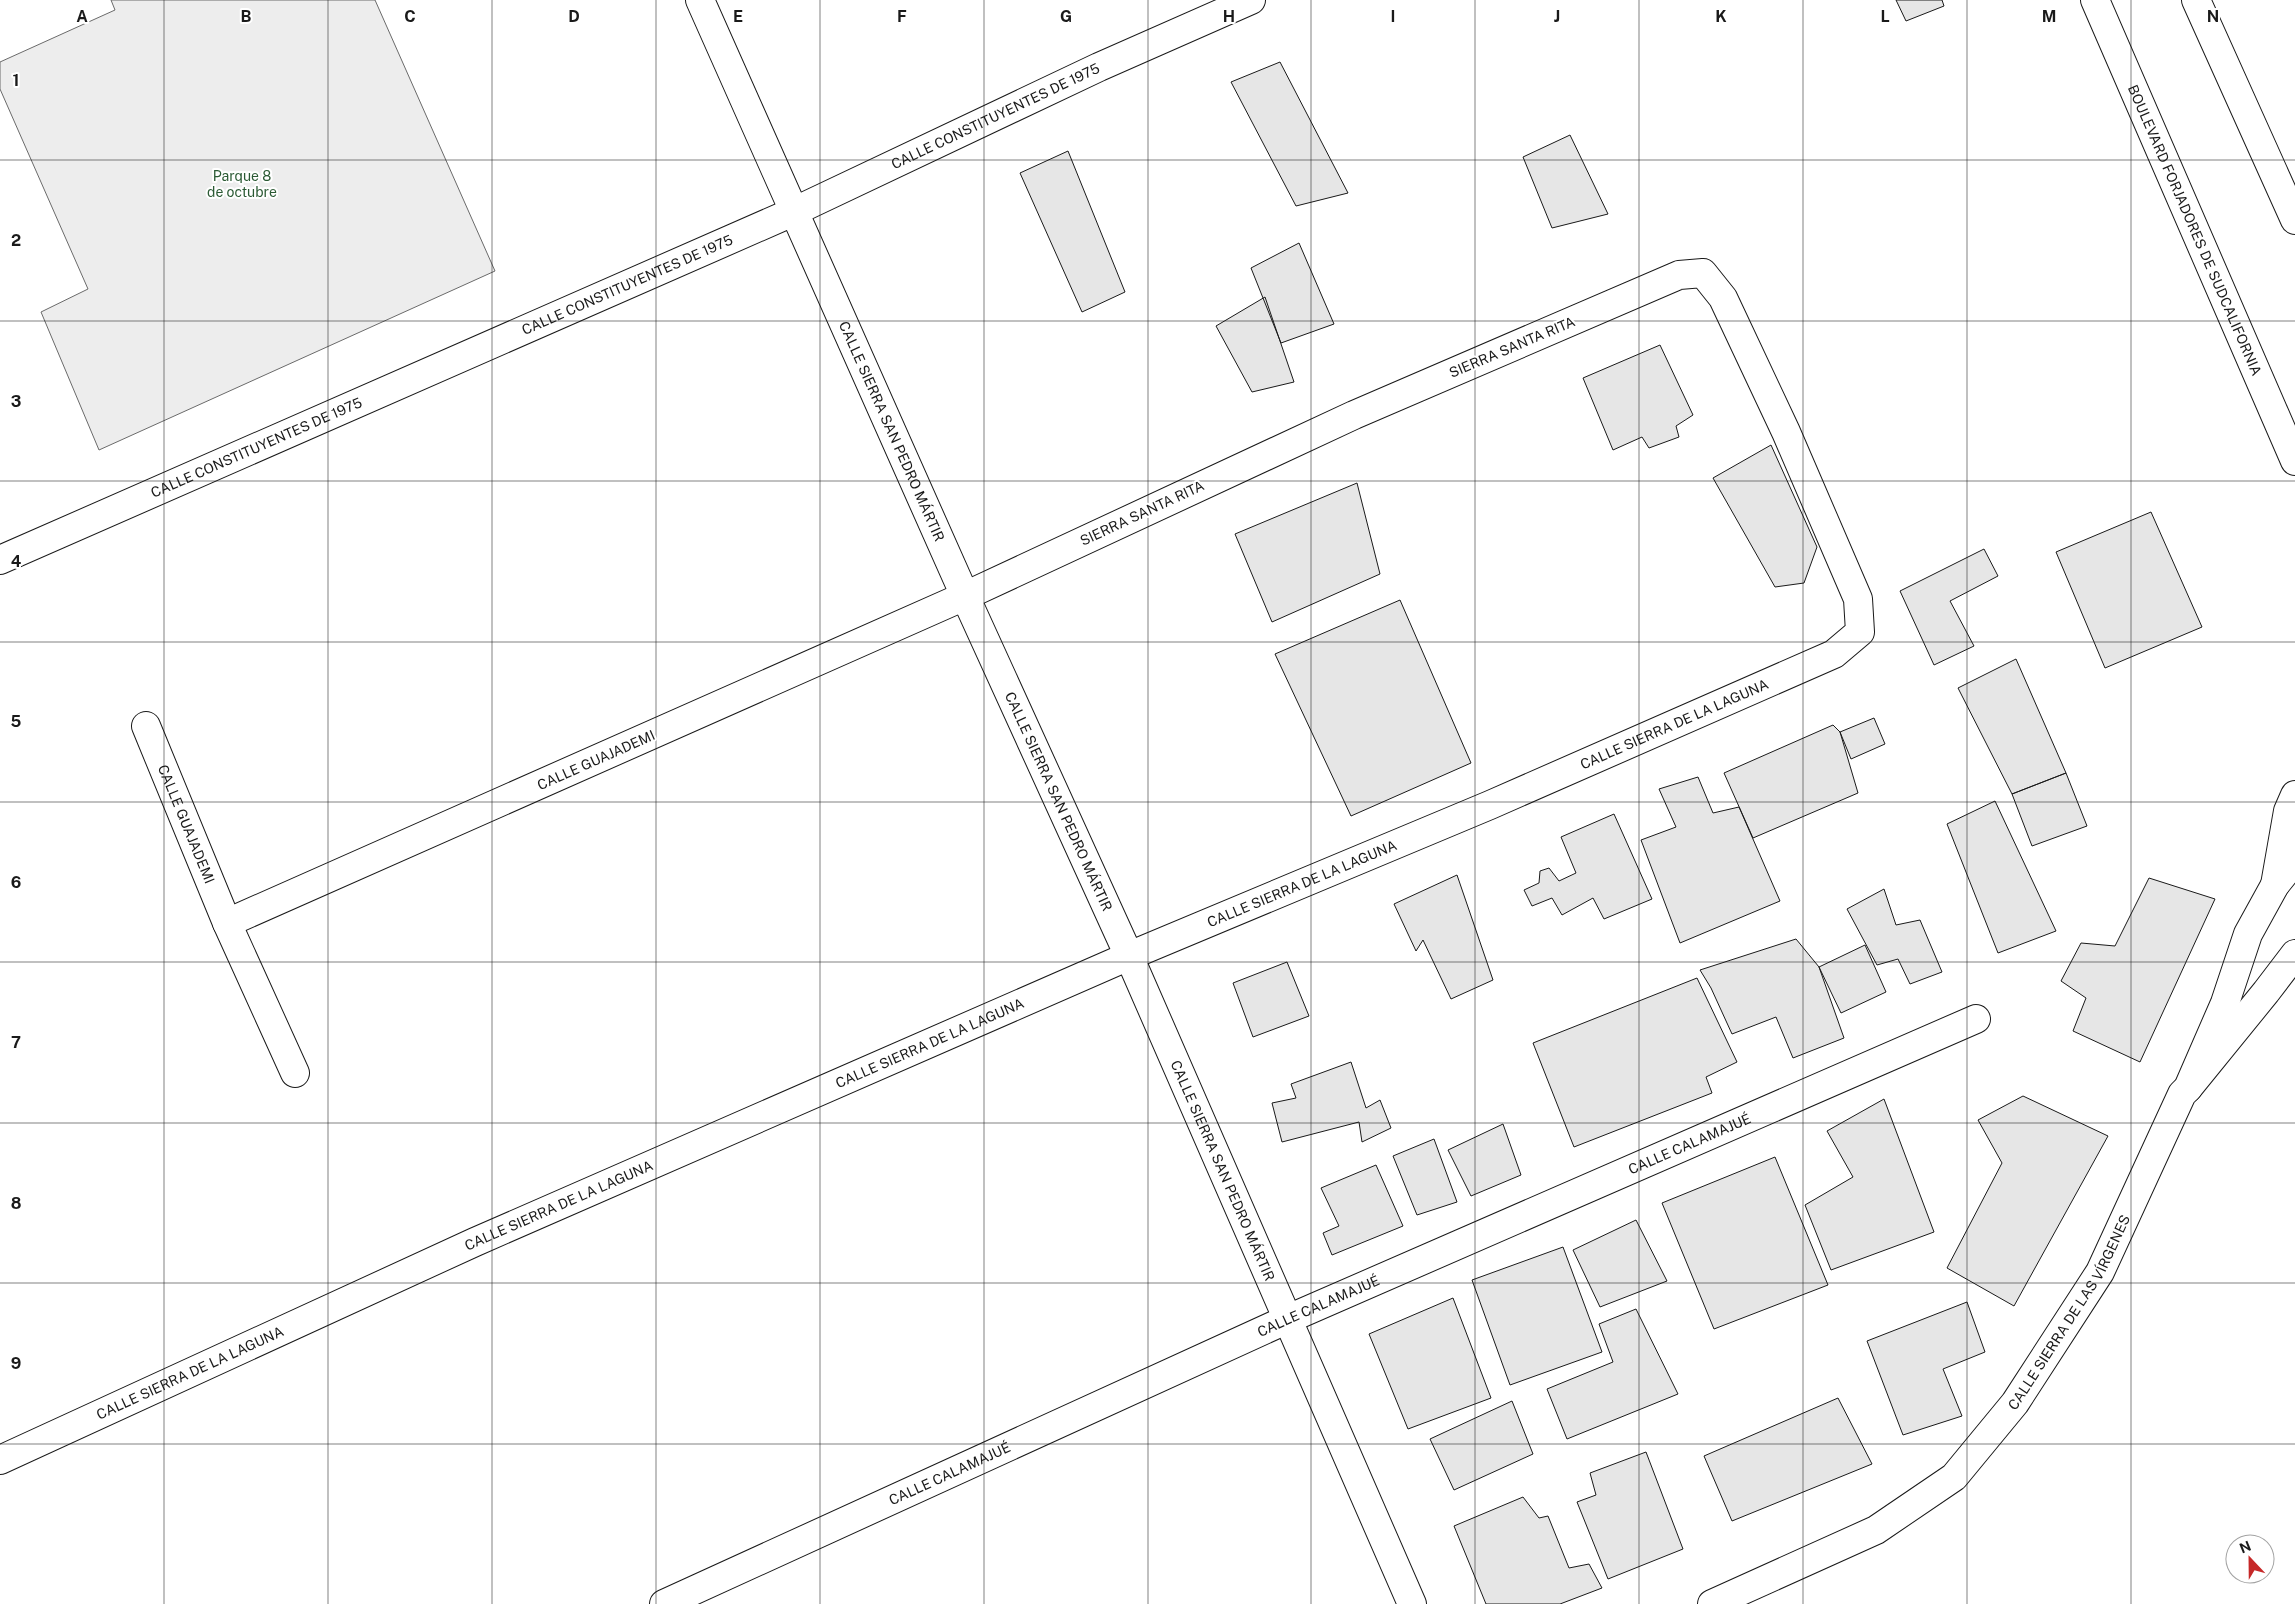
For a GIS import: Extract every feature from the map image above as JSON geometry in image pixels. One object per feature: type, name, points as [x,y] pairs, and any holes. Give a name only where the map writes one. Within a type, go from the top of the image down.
[{"type":"main road","name":"CALLE SIERRA SAN PEDRO MÁRTIR","points":[[700,0],[965,596],[1129,956],[1412,1604]]},
{"type":"main road","name":"CALLE CONSTITUYENTES DE 1975","points":[[0,560],[794,212],[1099,67],[1251,0]]},
{"type":"main road","name":"BOULEVARD FORJADORES DE SUDCALIFORNIA","points":[[2094,0],[2295,461]]},
{"type":"main road","points":[[2196,0],[2295,220]]},
{"type":"main road","name":"SIERRA SANTA RITA","points":[[965,596],[1354,415],[1679,275],[1703,273],[1723,298],[1786,432],[1858,598],[1860,632]]},
{"type":"main road","name":"CALLE GUAJADEMI","points":[[227,923],[965,596]]},
{"type":"main road","name":"CALLE SIERRA DE LA LAGUNA","points":[[0,1460],[475,1242],[1129,956],[1490,805],[1834,654],[1860,632]]},
{"type":"main road","name":"CALLE GUAJADEMI","points":[[146,726],[227,923],[295,1074]]},
{"type":"main road","points":[[2275,885],[2288,811],[2295,795]]},
{"type":"main road","points":[[2275,885],[2295,860]]},
{"type":"main road","name":"CALLE SIERRA DE LAS VÍRGENES","points":[[1712,1604],[1876,1530],[1954,1477],[2015,1403],[2100,1272],[2182,1094],[2188,1088],[2225,1003],[2248,934],[2275,885]]},
{"type":"main road","points":[[2188,1088],[2295,954]]},
{"type":"main road","name":"CALLE CALAMAJUÉ","points":[[664,1604],[1288,1319],[1976,1019]]},
{"type":"shaded area","name":"Parque 8 de octubre","points":[[111,0],[375,0],[495,271],[99,450],[41,312],[88,289],[0,89],[0,62],[115,10]]},
{"type":"building","points":[[1896,0],[1942,0],[1944,6],[1906,21]]},
{"type":"building","points":[[1280,62],[1348,193],[1296,206],[1231,82]]},
{"type":"building","points":[[1570,135],[1608,214],[1552,228],[1523,157]]},
{"type":"building","points":[[1068,151],[1125,292],[1082,312],[1020,173]]},
{"type":"building","points":[[1299,243],[1334,324],[1281,343],[1251,268]]},
{"type":"building","points":[[1265,297],[1294,382],[1252,392],[1216,326]]},
{"type":"building","points":[[1660,345],[1693,415],[1676,426],[1679,437],[1649,448],[1642,437],[1613,450],[1583,378]]},
{"type":"building","points":[[1771,445],[1817,547],[1804,583],[1775,587],[1713,478]]},
{"type":"building","points":[[1357,483],[1380,574],[1272,622],[1235,534]]},
{"type":"building","points":[[2151,512],[2202,627],[2105,668],[2056,552]]},
{"type":"building","points":[[1984,549],[1998,576],[1950,601],[1974,646],[1934,665],[1900,591]]},
{"type":"building","points":[[1400,600],[1471,763],[1351,816],[1275,654]]},
{"type":"building","points":[[2016,659],[2066,773],[2012,794],[1958,688]]},
{"type":"building","points":[[1874,718],[1885,744],[1851,759],[1840,732]]},
{"type":"building","points":[[1833,725],[1840,732],[1858,793],[1753,838],[1724,773]]},
{"type":"building","points":[[2066,773],[2087,826],[2032,846],[2012,794]]},
{"type":"building","points":[[1698,777],[1713,813],[1739,807],[1780,901],[1680,943],[1641,840],[1676,827],[1659,789]]},
{"type":"building","points":[[1995,801],[2056,931],[1998,953],[1947,824]]},
{"type":"building","points":[[1614,814],[1652,899],[1604,919],[1593,898],[1562,915],[1552,898],[1532,906],[1524,890],[1539,883],[1540,871],[1549,868],[1559,881],[1576,873],[1561,837]]},
{"type":"building","points":[[1457,875],[1493,980],[1451,999],[1423,940],[1416,951],[1394,904]]},
{"type":"building","points":[[2149,878],[2215,899],[2140,1062],[2073,1031],[2086,998],[2061,981],[2081,943],[2115,946]]},
{"type":"building","points":[[1884,889],[1896,925],[1920,920],[1942,972],[1910,984],[1898,959],[1877,965],[1847,909]]},
{"type":"building","points":[[1796,939],[1819,967],[1844,1038],[1793,1058],[1776,1017],[1732,1034],[1711,988],[1700,970]]},
{"type":"building","points":[[1865,945],[1886,992],[1841,1013],[1819,967]]},
{"type":"building","points":[[1287,962],[1309,1016],[1253,1037],[1233,983]]},
{"type":"building","points":[[1697,978],[1737,1062],[1706,1077],[1712,1093],[1574,1147],[1533,1043]]},
{"type":"building","points":[[1351,1062],[1366,1108],[1380,1100],[1391,1128],[1362,1142],[1359,1122],[1282,1142],[1272,1103],[1296,1098],[1291,1084]]},
{"type":"building","points":[[2023,1096],[2108,1136],[2014,1306],[1947,1268],[2002,1163],[1978,1120]]},
{"type":"building","points":[[1884,1099],[1934,1232],[1831,1270],[1805,1205],[1853,1177],[1827,1131]]},
{"type":"building","points":[[1503,1124],[1521,1175],[1471,1196],[1448,1150]]},
{"type":"building","points":[[1434,1139],[1457,1202],[1417,1215],[1393,1156]]},
{"type":"building","points":[[1775,1157],[1828,1285],[1714,1329],[1662,1203]]},
{"type":"building","points":[[1376,1165],[1403,1226],[1332,1255],[1323,1233],[1339,1226],[1321,1188]]},
{"type":"building","points":[[1636,1220],[1667,1281],[1600,1307],[1573,1250]]},
{"type":"building","points":[[1563,1247],[1602,1352],[1510,1385],[1472,1280]]},
{"type":"building","points":[[1453,1298],[1491,1398],[1408,1429],[1369,1334]]},
{"type":"building","points":[[1967,1302],[1985,1352],[1943,1369],[1962,1416],[1903,1435],[1867,1341]]},
{"type":"building","points":[[1636,1309],[1678,1394],[1567,1439],[1547,1389],[1613,1362],[1599,1324]]},
{"type":"building","points":[[1838,1398],[1872,1464],[1732,1521],[1704,1456]]},
{"type":"building","points":[[1512,1401],[1533,1454],[1454,1490],[1430,1439]]},
{"type":"building","points":[[1646,1452],[1683,1549],[1608,1579],[1577,1502],[1596,1495],[1590,1473]]},
{"type":"building","points":[[1523,1497],[1539,1518],[1548,1516],[1569,1568],[1589,1564],[1602,1588],[1560,1604],[1486,1604],[1454,1526]]}]
